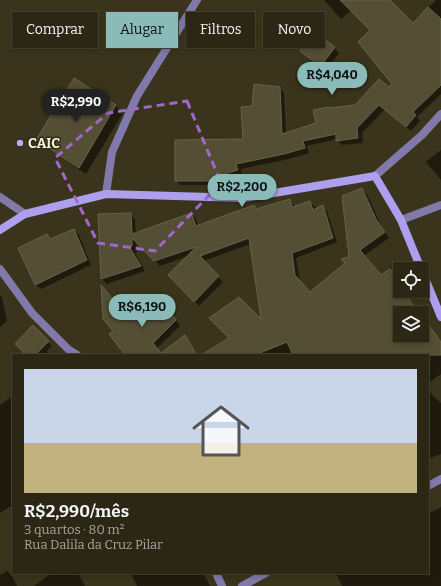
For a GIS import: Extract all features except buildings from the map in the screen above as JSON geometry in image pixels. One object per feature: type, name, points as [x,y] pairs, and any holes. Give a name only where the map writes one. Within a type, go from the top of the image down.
[{"type":"street","points":[[106,194],[112,152],[136,96],[197,0]]},
{"type":"street","points":[[0,230],[25,214],[106,194],[244,198],[375,176],[422,135],[441,114]]},
{"type":"street","points":[[375,176],[401,220],[419,262]]},
{"type":"street","points":[[0,197],[25,214]]},
{"type":"street","points":[[401,220],[441,205]]},
{"type":"street","points":[[0,269],[32,313],[76,354]]},
{"type":"street","points":[[429,287],[441,317]]},
{"type":"street","points":[[429,485],[441,479]]},
{"type":"street","points":[[216,574],[222,586]]},
{"type":"street","points":[[242,586],[264,574]]},
{"type":"highlighted area","points":[[187,101],[221,183],[155,251],[98,243],[55,158],[108,113]]},
{"type":"place","name":"CAIC","points":[[20,143]]}]
